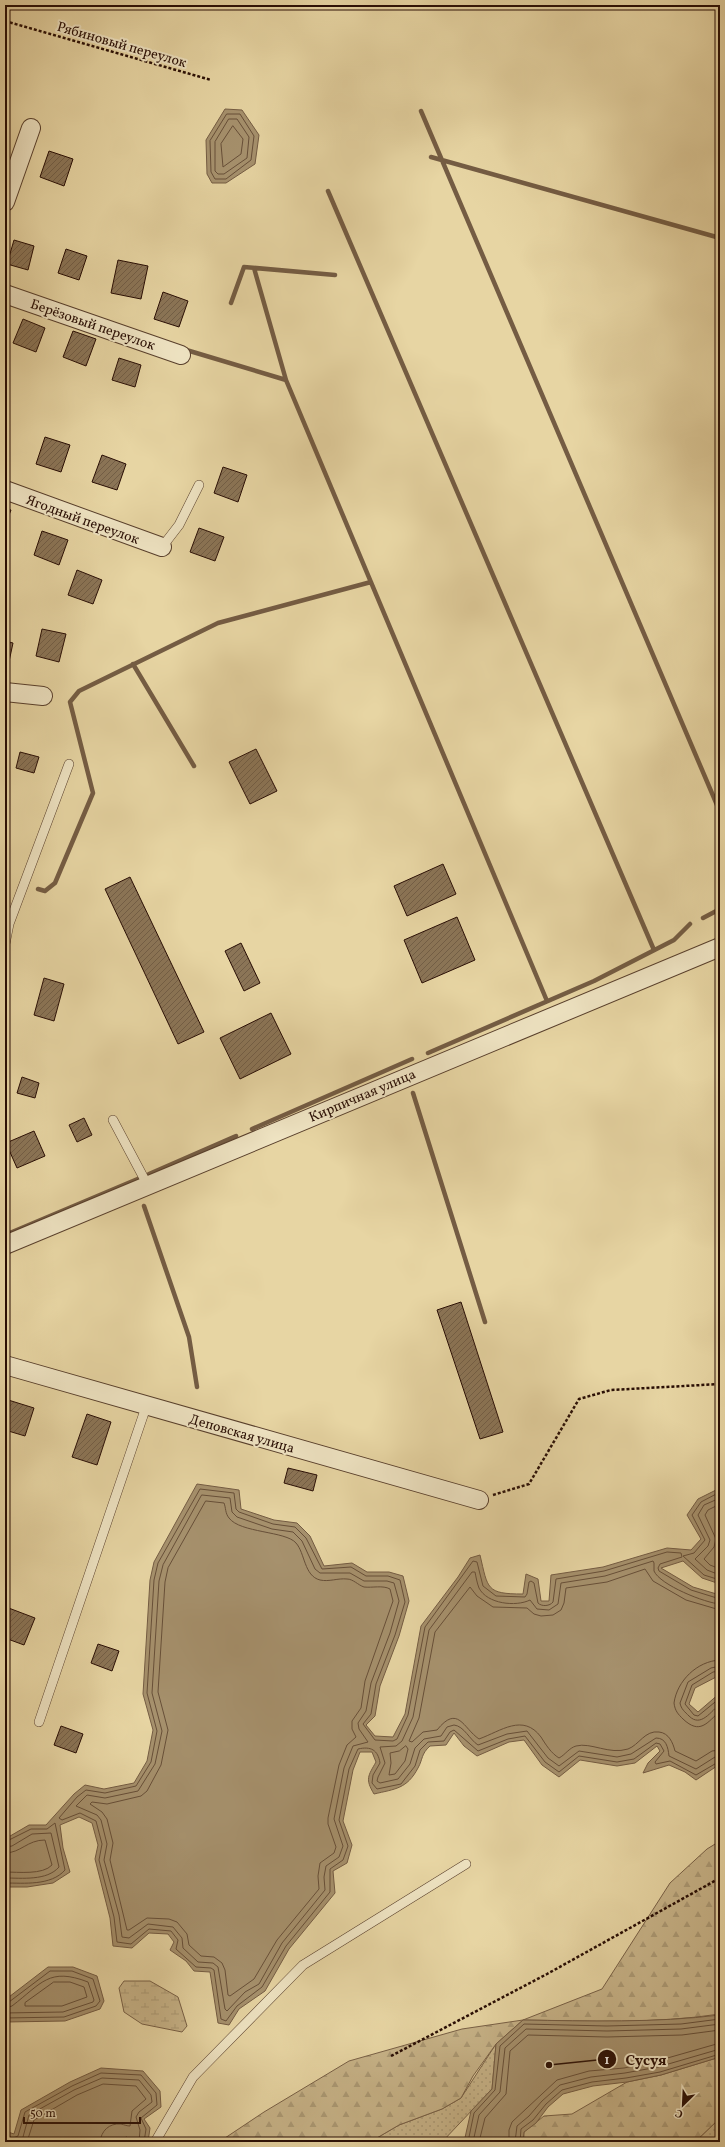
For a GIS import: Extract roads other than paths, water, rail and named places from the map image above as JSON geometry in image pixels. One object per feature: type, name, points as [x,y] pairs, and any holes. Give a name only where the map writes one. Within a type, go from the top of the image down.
[{"type":"street","points":[[5,202],[31,128]]},
{"type":"street","name":"Берёзовый переулок","points":[[5,294],[181,355]]},
{"type":"street","name":"Ягодный переулок","points":[[5,490],[162,547]]},
{"type":"street","points":[[5,692],[43,696]]},
{"type":"street","name":"Кирпичная улица","points":[[5,1245],[147,1184],[720,947]]},
{"type":"street","name":"Деповская улица","points":[[5,1365],[146,1407],[480,1500]]},
{"type":"lane","points":[[162,547],[179,525],[199,485]]},
{"type":"lane","points":[[5,944],[9,924],[69,764]]},
{"type":"lane","points":[[114,1120],[147,1184]]},
{"type":"lane","points":[[39,1722],[146,1407]]},
{"type":"lane","points":[[155,2142],[193,2077],[303,1965],[466,1864]]},
{"type":"water","points":[[225,109],[242,110],[259,135],[255,164],[226,183],[212,183],[207,174],[206,140]]},
{"type":"water","points":[[197,1484],[239,1490],[241,1509],[274,1520],[297,1523],[310,1536],[324,1566],[352,1563],[367,1572],[389,1572],[403,1576],[409,1601],[399,1636],[380,1686],[375,1716],[366,1725],[375,1736],[393,1737],[405,1714],[421,1626],[458,1577],[470,1558],[480,1555],[487,1582],[495,1591],[511,1594],[523,1594],[526,1574],[538,1579],[541,1601],[549,1601],[551,1575],[603,1567],[667,1548],[691,1550],[701,1539],[687,1515],[698,1499],[720,1488],[720,1584],[702,1578],[683,1561],[661,1568],[693,1587],[720,1595],[720,1675],[695,1688],[689,1704],[698,1712],[720,1693],[720,1764],[696,1780],[685,1772],[669,1765],[643,1773],[648,1763],[660,1751],[657,1746],[635,1763],[617,1766],[580,1760],[559,1777],[542,1765],[524,1740],[509,1742],[477,1756],[464,1746],[454,1733],[446,1745],[430,1746],[427,1749],[414,1775],[405,1784],[394,1789],[374,1794],[369,1785],[369,1778],[376,1762],[372,1752],[360,1752],[353,1770],[343,1821],[352,1845],[347,1863],[333,1871],[335,1893],[289,1949],[265,1991],[239,2009],[229,2025],[218,2023],[210,1972],[194,1971],[186,1961],[170,1950],[174,1942],[168,1934],[149,1933],[132,1948],[113,1946],[110,1918],[95,1859],[98,1845],[92,1823],[79,1817],[60,1825],[63,1848],[70,1872],[53,1883],[27,1887],[5,1887],[5,1839],[29,1825],[46,1825],[74,1794],[85,1785],[104,1789],[134,1783],[147,1761],[153,1730],[143,1694],[150,1580],[154,1562]]},
{"type":"water","points":[[48,1967],[73,1967],[97,1976],[104,2001],[100,2009],[65,2021],[6,2022],[5,2000]]},
{"type":"water","points":[[720,2015],[720,2057],[661,2075],[627,2082],[593,2086],[563,2094],[548,2107],[536,2123],[524,2132],[523,2142],[464,2142],[471,2111],[492,2089],[496,2044],[523,2020],[646,2020],[695,2018]]},
{"type":"water","points":[[101,2068],[143,2071],[160,2091],[161,2107],[144,2119],[150,2128],[148,2142],[117,2142],[127,2137],[109,2142],[5,2142],[5,2131],[14,2134],[21,2110],[70,2082]]},
{"type":"waterway","points":[[421,111],[720,812]]},
{"type":"waterway","points":[[431,157],[720,238]]},
{"type":"waterway","points":[[328,191],[654,950]]},
{"type":"waterway","points":[[231,303],[244,267],[335,275]]},
{"type":"waterway","points":[[254,268],[286,380],[547,1001]]},
{"type":"waterway","points":[[183,349],[286,380]]},
{"type":"waterway","points":[[38,889],[45,891],[55,883],[93,793],[70,702],[79,691],[218,623],[371,582]]},
{"type":"waterway","points":[[133,664],[194,766]]},
{"type":"waterway","points":[[703,918],[720,909]]},
{"type":"waterway","points":[[428,1053],[594,981],[674,940],[690,924]]},
{"type":"waterway","points":[[252,1129],[412,1059]]},
{"type":"waterway","points":[[413,1093],[485,1322]]},
{"type":"waterway","points":[[149,1174],[236,1136]]},
{"type":"waterway","points":[[5,1235],[140,1178]]},
{"type":"waterway","points":[[144,1206],[189,1337],[197,1387]]},
{"type":"place","name":"Сусуя","points":[[549,2065]]}]
